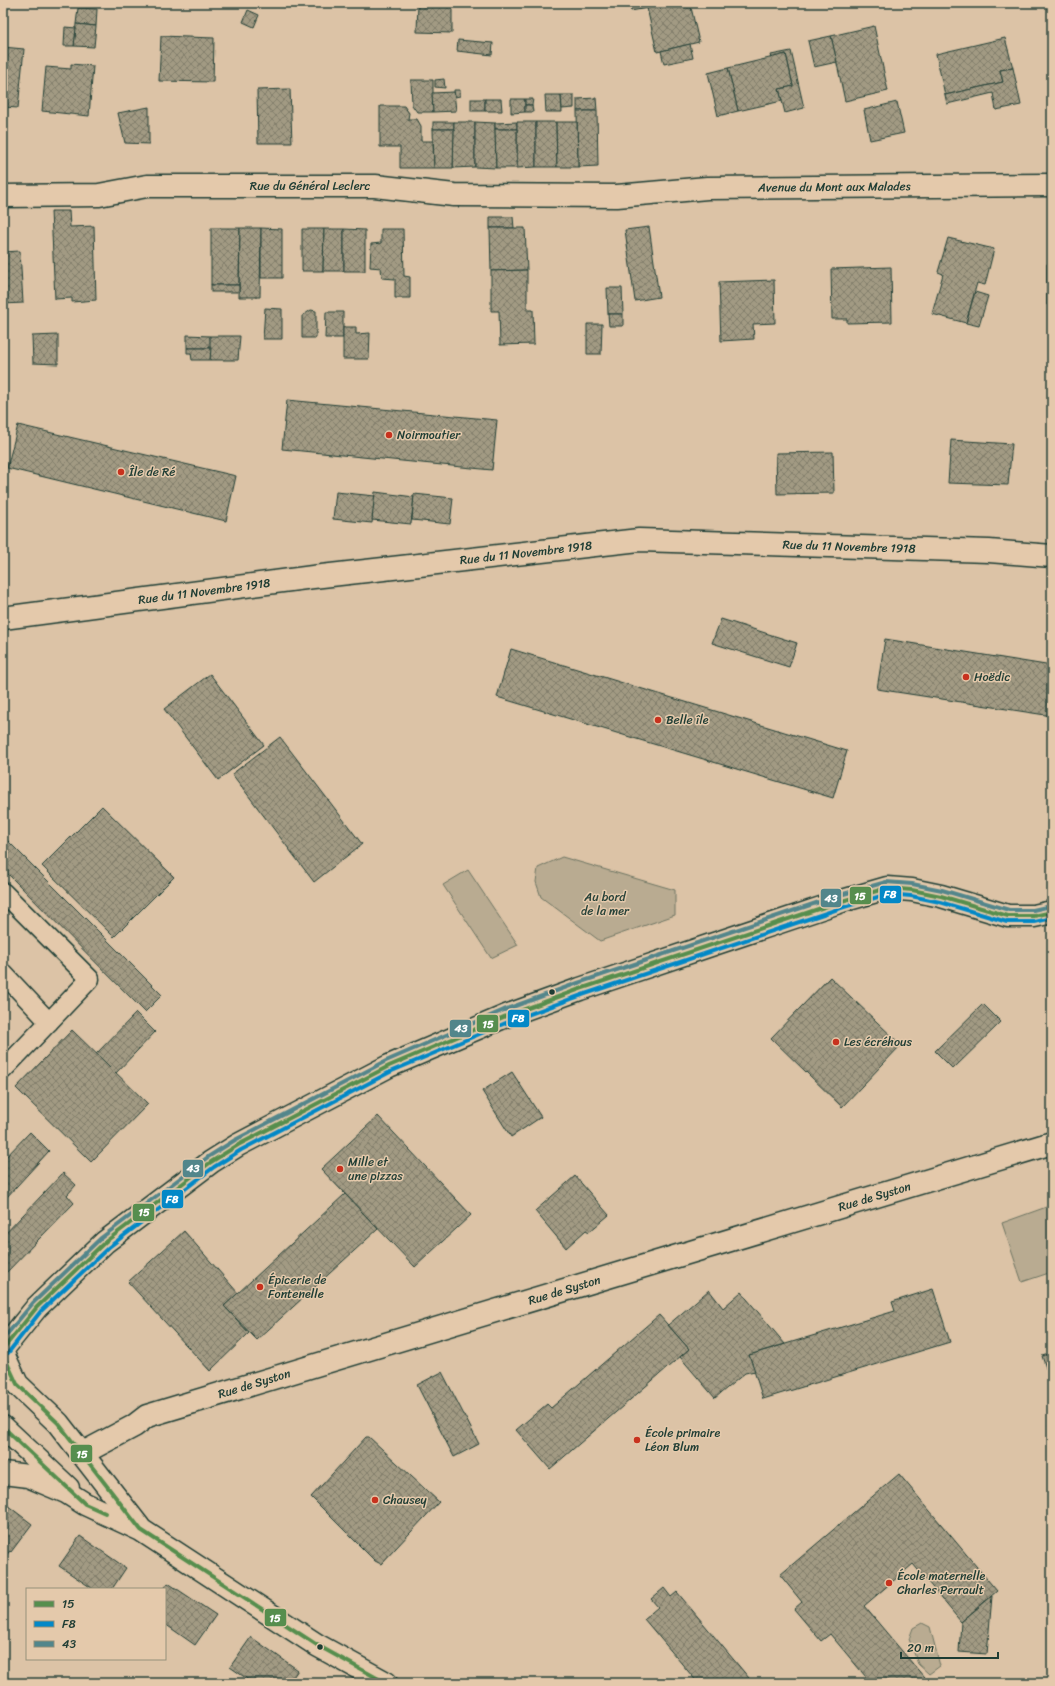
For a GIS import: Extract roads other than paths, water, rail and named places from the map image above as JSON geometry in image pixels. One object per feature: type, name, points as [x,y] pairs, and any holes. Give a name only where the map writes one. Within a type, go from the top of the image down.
[{"type":"street","name":"Avenue du Mont aux Malades","points":[[618,195],[706,188],[1052,185]]},
{"type":"street","name":"Rue du Général Leclerc","points":[[3,196],[99,195],[147,186],[375,186],[454,194],[618,195]]},
{"type":"street","name":"Rue du 11 Novembre 1918","points":[[3,618],[320,576],[639,540],[989,551],[1052,556]]},
{"type":"street","points":[[3,1349],[36,1307],[105,1242],[211,1162],[238,1145],[389,1066],[506,1016],[580,988],[849,899],[887,888],[912,890],[941,896],[1008,916],[1034,916],[1052,912]]},
{"type":"street","name":"Rue de Syston","points":[[83,1453],[134,1426],[147,1416],[1052,1143]]},
{"type":"street","points":[[3,1354],[17,1384],[58,1423],[83,1453],[141,1530]]},
{"type":"street","points":[[3,1427],[85,1504]]},
{"type":"street","points":[[3,1473],[28,1476],[66,1492],[85,1504],[141,1530],[317,1644],[386,1683]]},
{"type":"lane","points":[[3,892],[90,979],[3,1070]]},
{"type":"lane","points":[[3,973],[49,1022]]},
{"type":"place","name":"Noirmoutier","points":[[389,435]]},
{"type":"place","name":"Île de Ré","points":[[121,472]]},
{"type":"place","name":"Hoëdic","points":[[966,677]]},
{"type":"place","name":"Belle île","points":[[658,720]]},
{"type":"place","name":"Les écréhous","points":[[836,1042]]},
{"type":"place","name":"Mille et une pizzas","points":[[340,1169]]},
{"type":"place","name":"Épicerie de Fontenelle","points":[[260,1287]]},
{"type":"place","name":"École primaire Léon Blum","points":[[637,1440]]},
{"type":"place","name":"Chausey","points":[[375,1500]]},
{"type":"place","name":"École maternelle Charles Perrault","points":[[889,1583]]},
{"type":"park label","name":"Au bord de la mer","points":[[605,904]]}]
